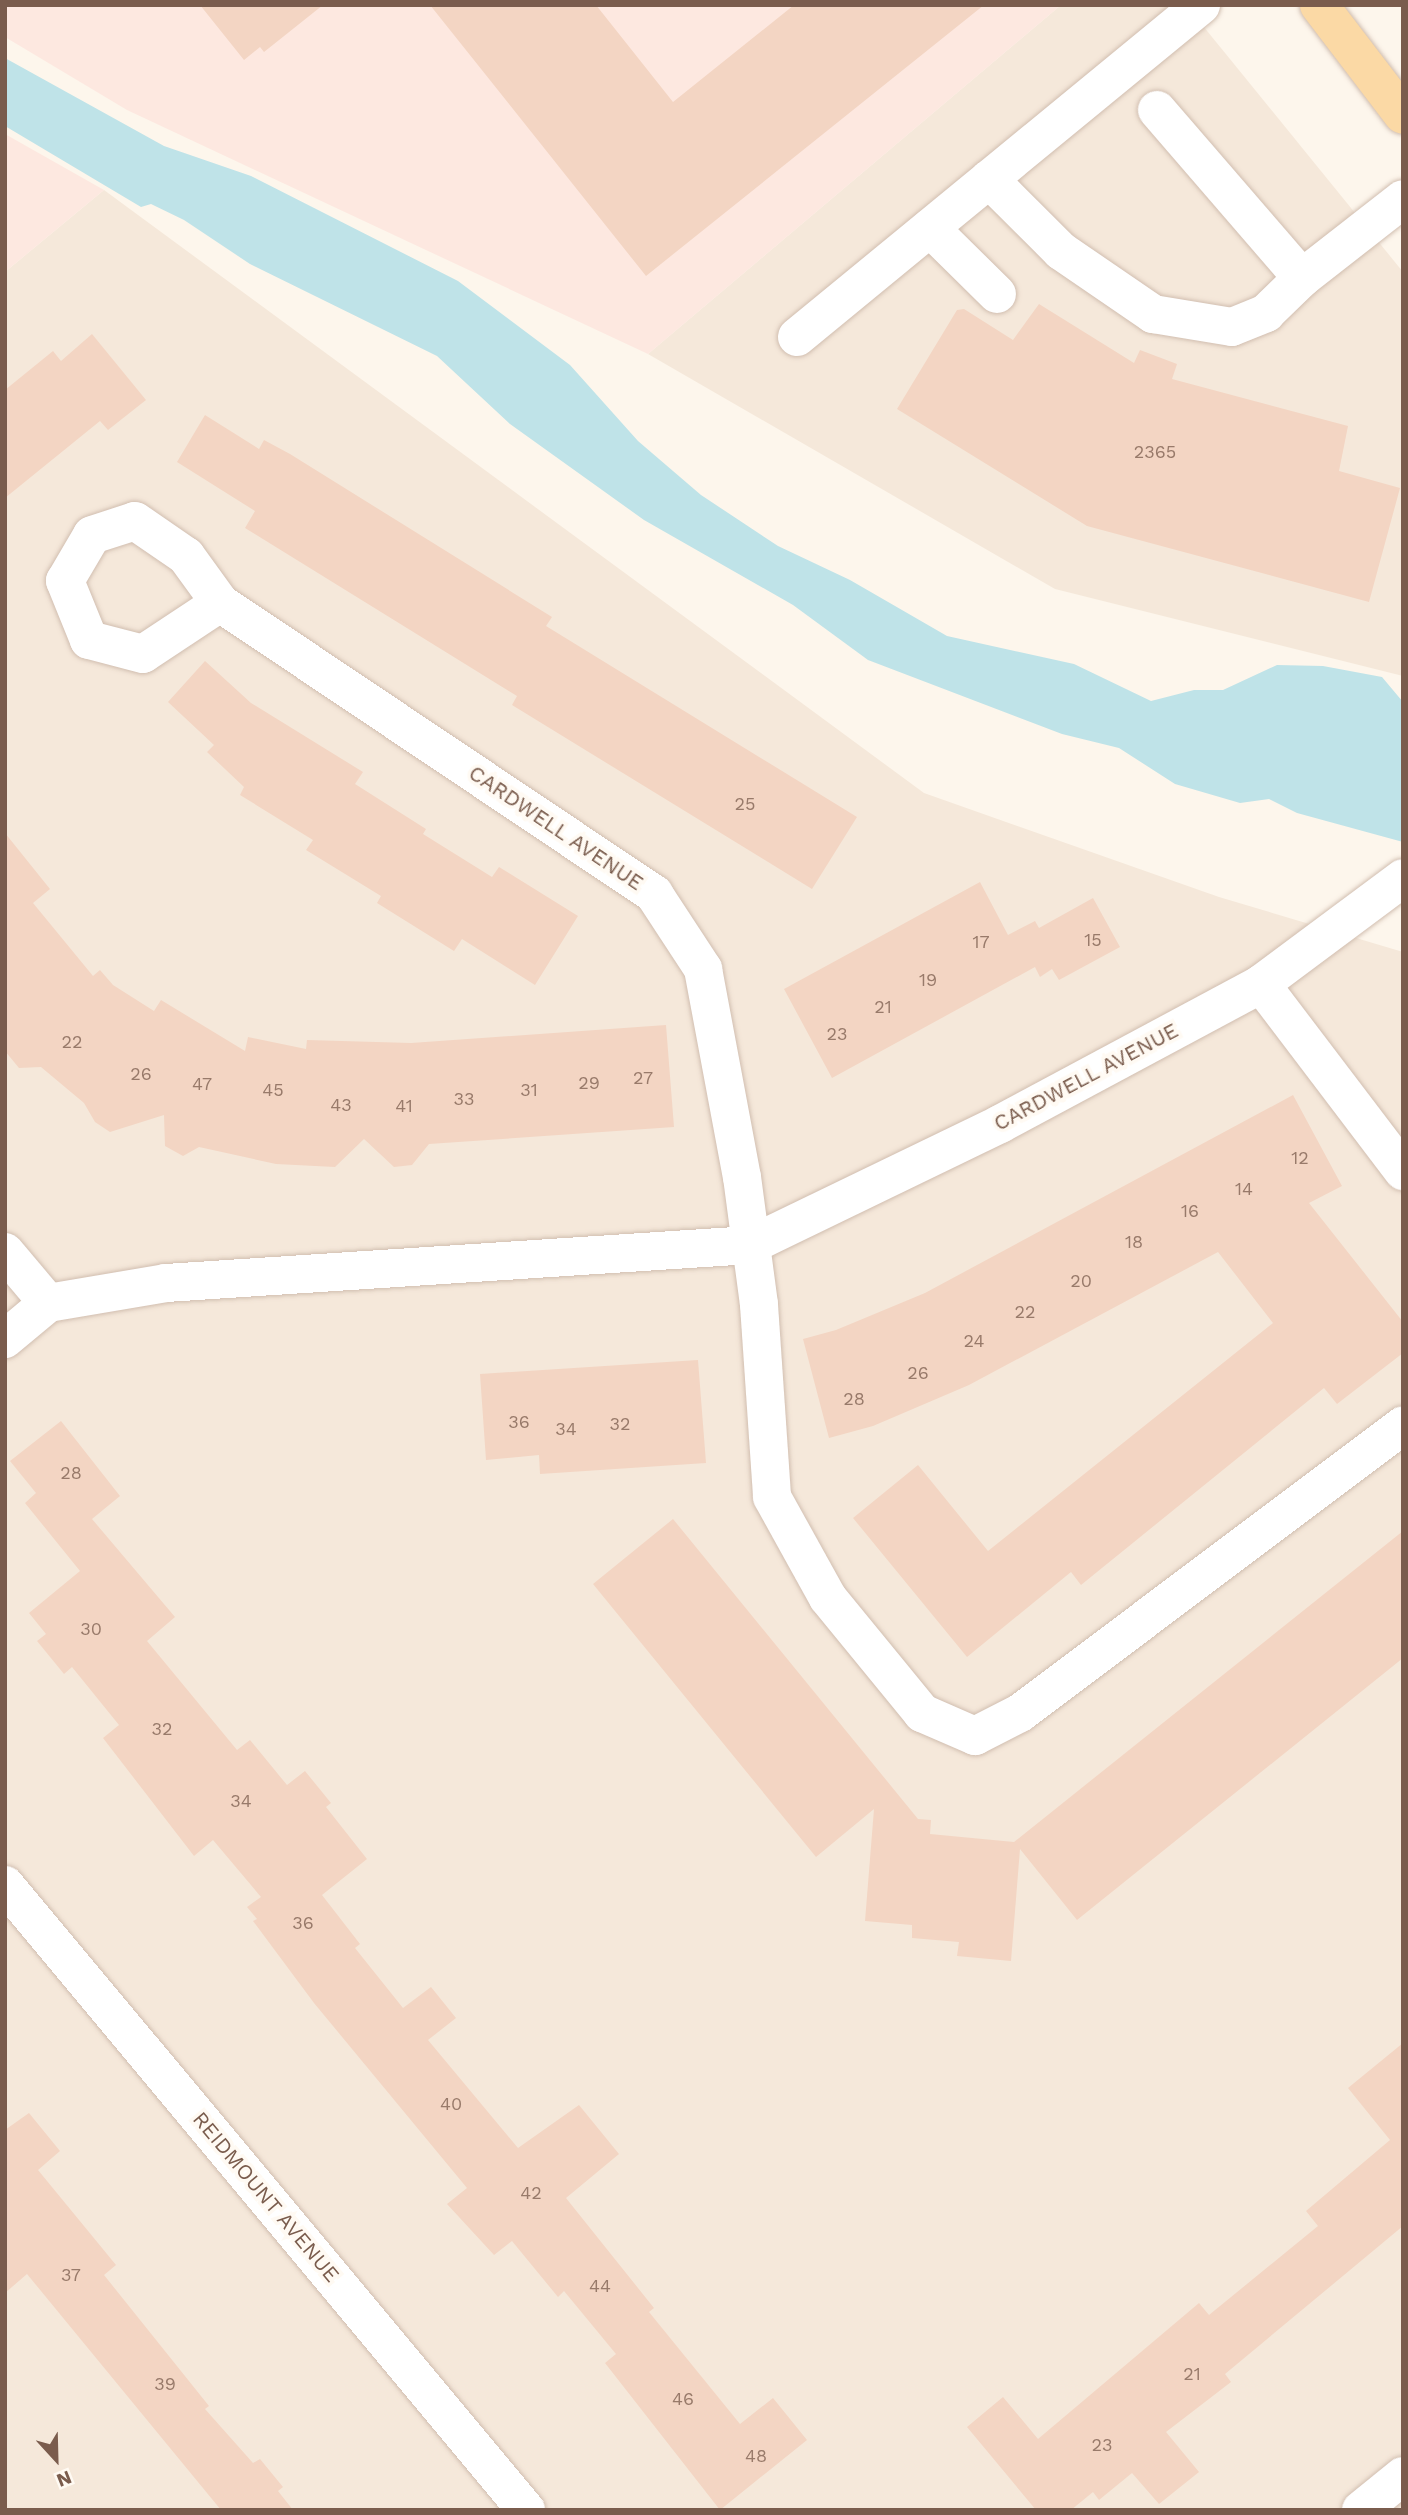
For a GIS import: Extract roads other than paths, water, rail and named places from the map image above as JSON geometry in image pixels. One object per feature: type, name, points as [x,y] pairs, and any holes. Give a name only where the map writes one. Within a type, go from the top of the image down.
[{"type":"main road","points":[[1319,5],[1403,115]]},
{"type":"street","points":[[797,337],[1201,5]]},
{"type":"street","points":[[1157,110],[1301,278]]},
{"type":"street","points":[[989,179],[1061,251],[1153,314],[1232,327],[1266,313],[1301,278],[1403,199]]},
{"type":"street","points":[[930,228],[997,294]]},
{"type":"street","name":"CARDWELL AVENUE","points":[[220,603],[654,894],[703,970],[721,1053],[750,1245]]},
{"type":"street","name":"CARDWELL AVENUE","points":[[48,1303],[166,1283],[750,1245],[1000,1124],[1261,984],[1393,886]]},
{"type":"street","points":[[1261,984],[1403,1171]]},
{"type":"street","points":[[750,1245],[772,1497],[828,1598],[922,1713],[975,1736],[1020,1713],[1403,1425]]},
{"type":"street","points":[[5,1252],[48,1303],[5,1339]]},
{"type":"street","name":"REIDMOUNT AVENUE","points":[[5,1885],[526,2510]]},
{"type":"street","points":[[1361,2510],[1403,2476]]},
{"type":"water","points":[[5,58],[164,146],[251,176],[458,281],[570,365],[638,441],[701,495],[778,546],[850,580],[947,636],[1074,664],[1151,701],[1194,690],[1223,690],[1277,665],[1323,666],[1382,677],[1403,702],[1403,842],[1297,813],[1269,799],[1240,803],[1175,784],[1119,748],[1062,734],[868,660],[793,605],[644,520],[510,424],[437,356],[250,264],[184,220],[151,204],[141,207],[5,126]]}]
